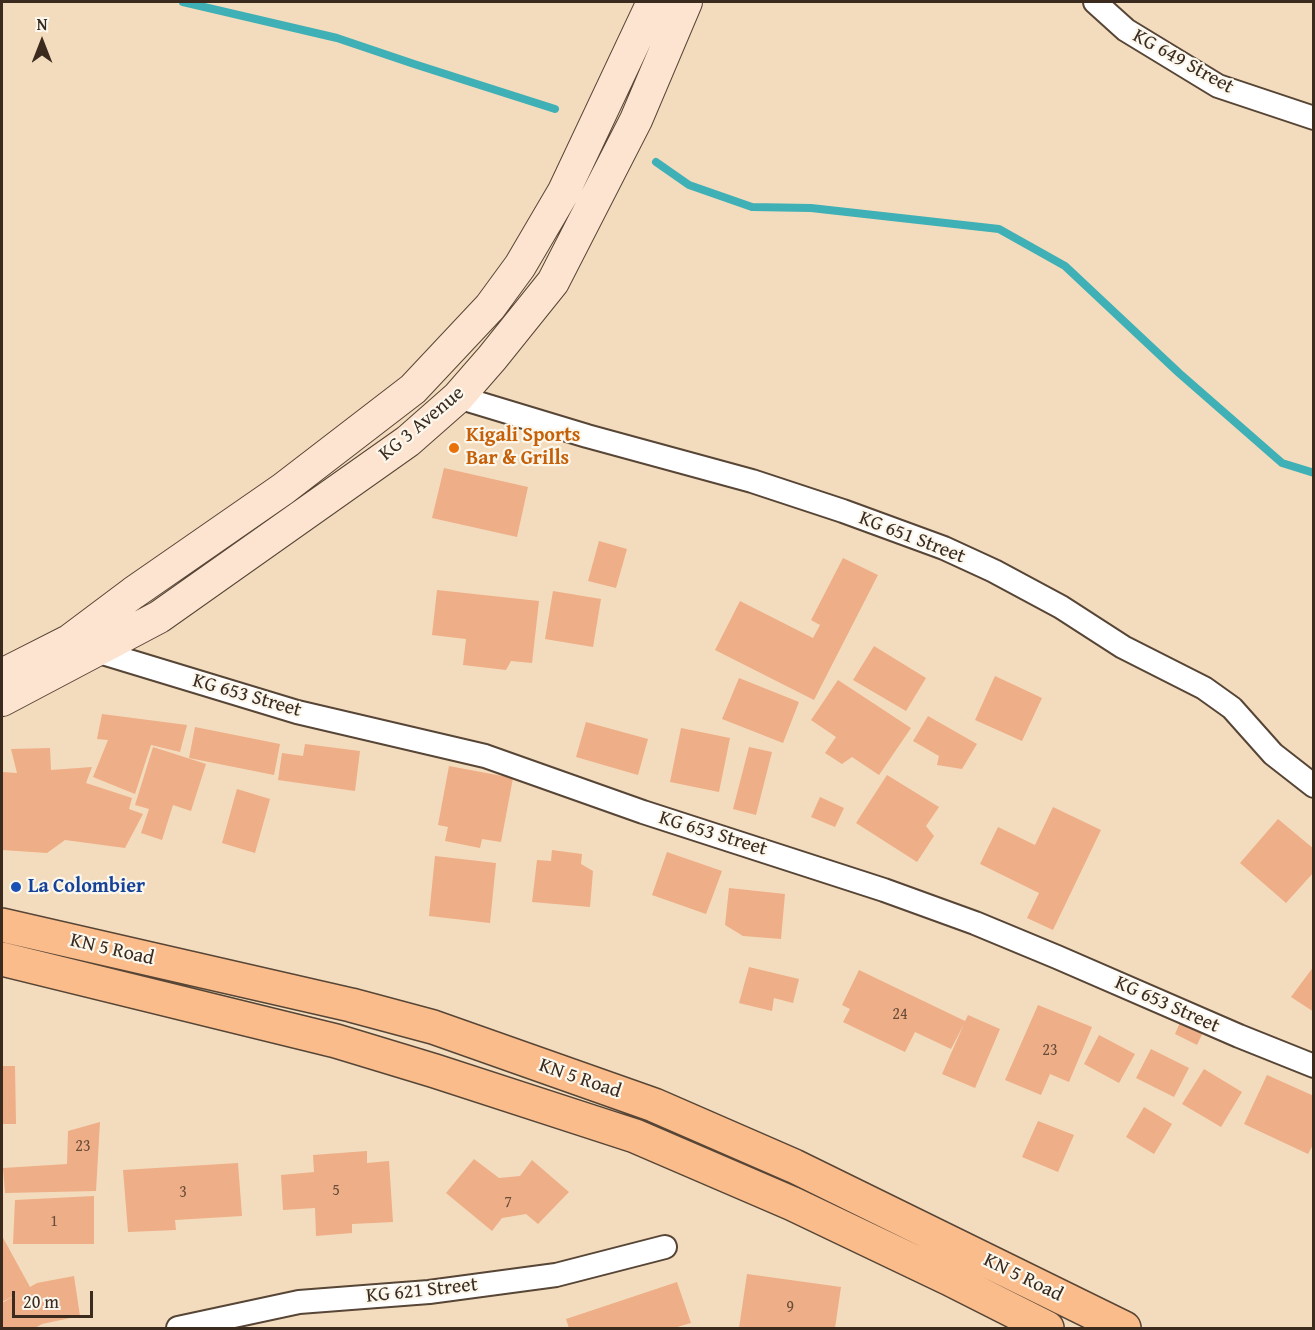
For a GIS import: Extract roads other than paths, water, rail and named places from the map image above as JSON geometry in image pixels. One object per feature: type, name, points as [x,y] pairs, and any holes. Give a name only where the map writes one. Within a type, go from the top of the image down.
[{"type":"main road","name":"KG 3 Avenue","points":[[2,675],[69,642],[133,593],[283,489],[420,382],[490,307],[520,266],[564,191],[653,2]]},
{"type":"main road","name":"KG 3 Avenue","points":[[2,700],[159,617],[408,441],[458,397],[553,282],[636,120],[686,2]]},
{"type":"main road","name":"KN 5 Road","points":[[2,925],[272,986],[412,1022],[654,1105],[794,1166],[1124,1329]]},
{"type":"main road","name":"KN 5 Road","points":[[2,959],[336,1041],[635,1136],[793,1204],[948,1278],[1047,1329]]},
{"type":"street","name":"KG 649 Street","points":[[1095,2],[1126,30],[1218,86],[1314,118]]},
{"type":"street","name":"KG 651 Street","points":[[458,397],[587,436],[752,481],[944,548],[994,571],[1061,607],[1123,647],[1204,688],[1232,708],[1273,754],[1314,786]]},
{"type":"street","name":"KG 653 Street","points":[[96,651],[297,712],[485,756],[643,812],[884,890],[1026,944],[1314,1066]]},
{"type":"street","name":"KG 621 Street","points":[[178,1329],[299,1302],[429,1292],[556,1275],[665,1247]]},
{"type":"waterway","points":[[183,2],[337,38],[555,109]]},
{"type":"waterway","points":[[656,162],[689,185],[752,207],[811,208],[999,229],[1065,266],[1179,373],[1282,463],[1314,473]]},
{"type":"place","name":"Kigali Sports Bar & Grills","points":[[454,448]]},
{"type":"place","name":"La Colombier","points":[[16,887]]}]
